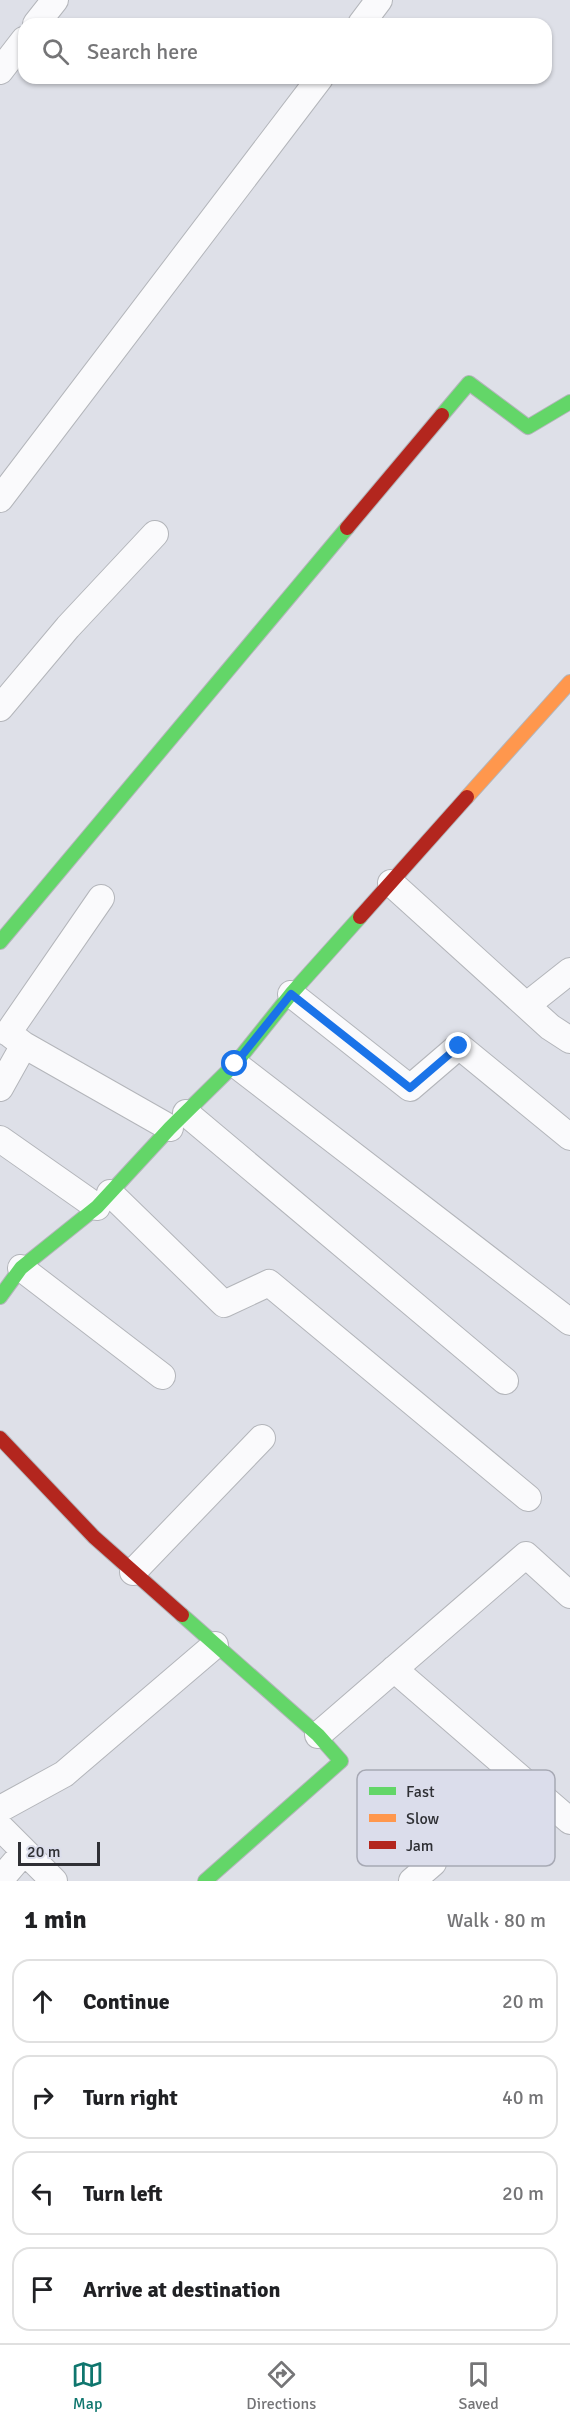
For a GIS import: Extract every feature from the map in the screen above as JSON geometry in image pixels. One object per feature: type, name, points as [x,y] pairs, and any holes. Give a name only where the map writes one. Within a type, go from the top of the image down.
[{"type":"street","points":[[41,18],[55,0]]},
{"type":"street","points":[[366,18],[379,0]]},
{"type":"street","points":[[0,71],[18,48]]},
{"type":"street","points":[[0,499],[315,84]]},
{"type":"street","points":[[0,942],[469,383],[528,427],[570,402]]},
{"type":"street","points":[[0,708],[68,627],[155,534]]},
{"type":"street","points":[[0,1297],[21,1268],[103,1200],[178,1120],[235,1064],[291,994],[570,682]]},
{"type":"street","points":[[391,883],[550,1027],[570,1040]]},
{"type":"street","points":[[0,1088],[11,1035],[101,898]]},
{"type":"street","points":[[527,1005],[570,971]]},
{"type":"street","points":[[291,994],[410,1088],[459,1046],[570,1137]]},
{"type":"street","points":[[11,1035],[178,1120],[505,1382]]},
{"type":"street","points":[[235,1064],[570,1322]]},
{"type":"street","points":[[0,1139],[103,1200],[224,1304],[269,1283],[528,1498]]},
{"type":"street","points":[[21,1268],[162,1376]]},
{"type":"street","points":[[0,1438],[94,1537],[318,1735],[341,1761],[205,1881]]},
{"type":"street","points":[[134,1572],[262,1438]]},
{"type":"street","points":[[318,1735],[526,1555],[570,1595]]},
{"type":"street","points":[[0,1809],[64,1774],[215,1645]]},
{"type":"street","points":[[394,1669],[511,1770]]},
{"type":"street","points":[[555,1808],[570,1821]]},
{"type":"street","points":[[0,1827],[54,1881]]},
{"type":"street","points":[[0,1880],[24,1852]]},
{"type":"street","points":[[412,1881],[430,1866]]},
{"type":"traffic: fast","points":[[442,415],[469,383],[528,427],[570,402]]},
{"type":"traffic: fast","points":[[0,942],[347,528]]},
{"type":"traffic: fast","points":[[0,1297],[21,1268],[97,1207],[170,1128],[235,1064],[291,994],[360,917]]},
{"type":"traffic: fast","points":[[182,1615],[318,1735],[341,1761],[205,1881]]},
{"type":"traffic: slow","points":[[467,797],[570,682]]},
{"type":"traffic: jam","points":[[347,528],[442,415]]},
{"type":"traffic: jam","points":[[360,917],[467,797]]},
{"type":"traffic: jam","points":[[0,1438],[94,1537],[182,1615]]},
{"type":"route","points":[[235,1064],[291,994],[410,1088],[459,1046]]}]
